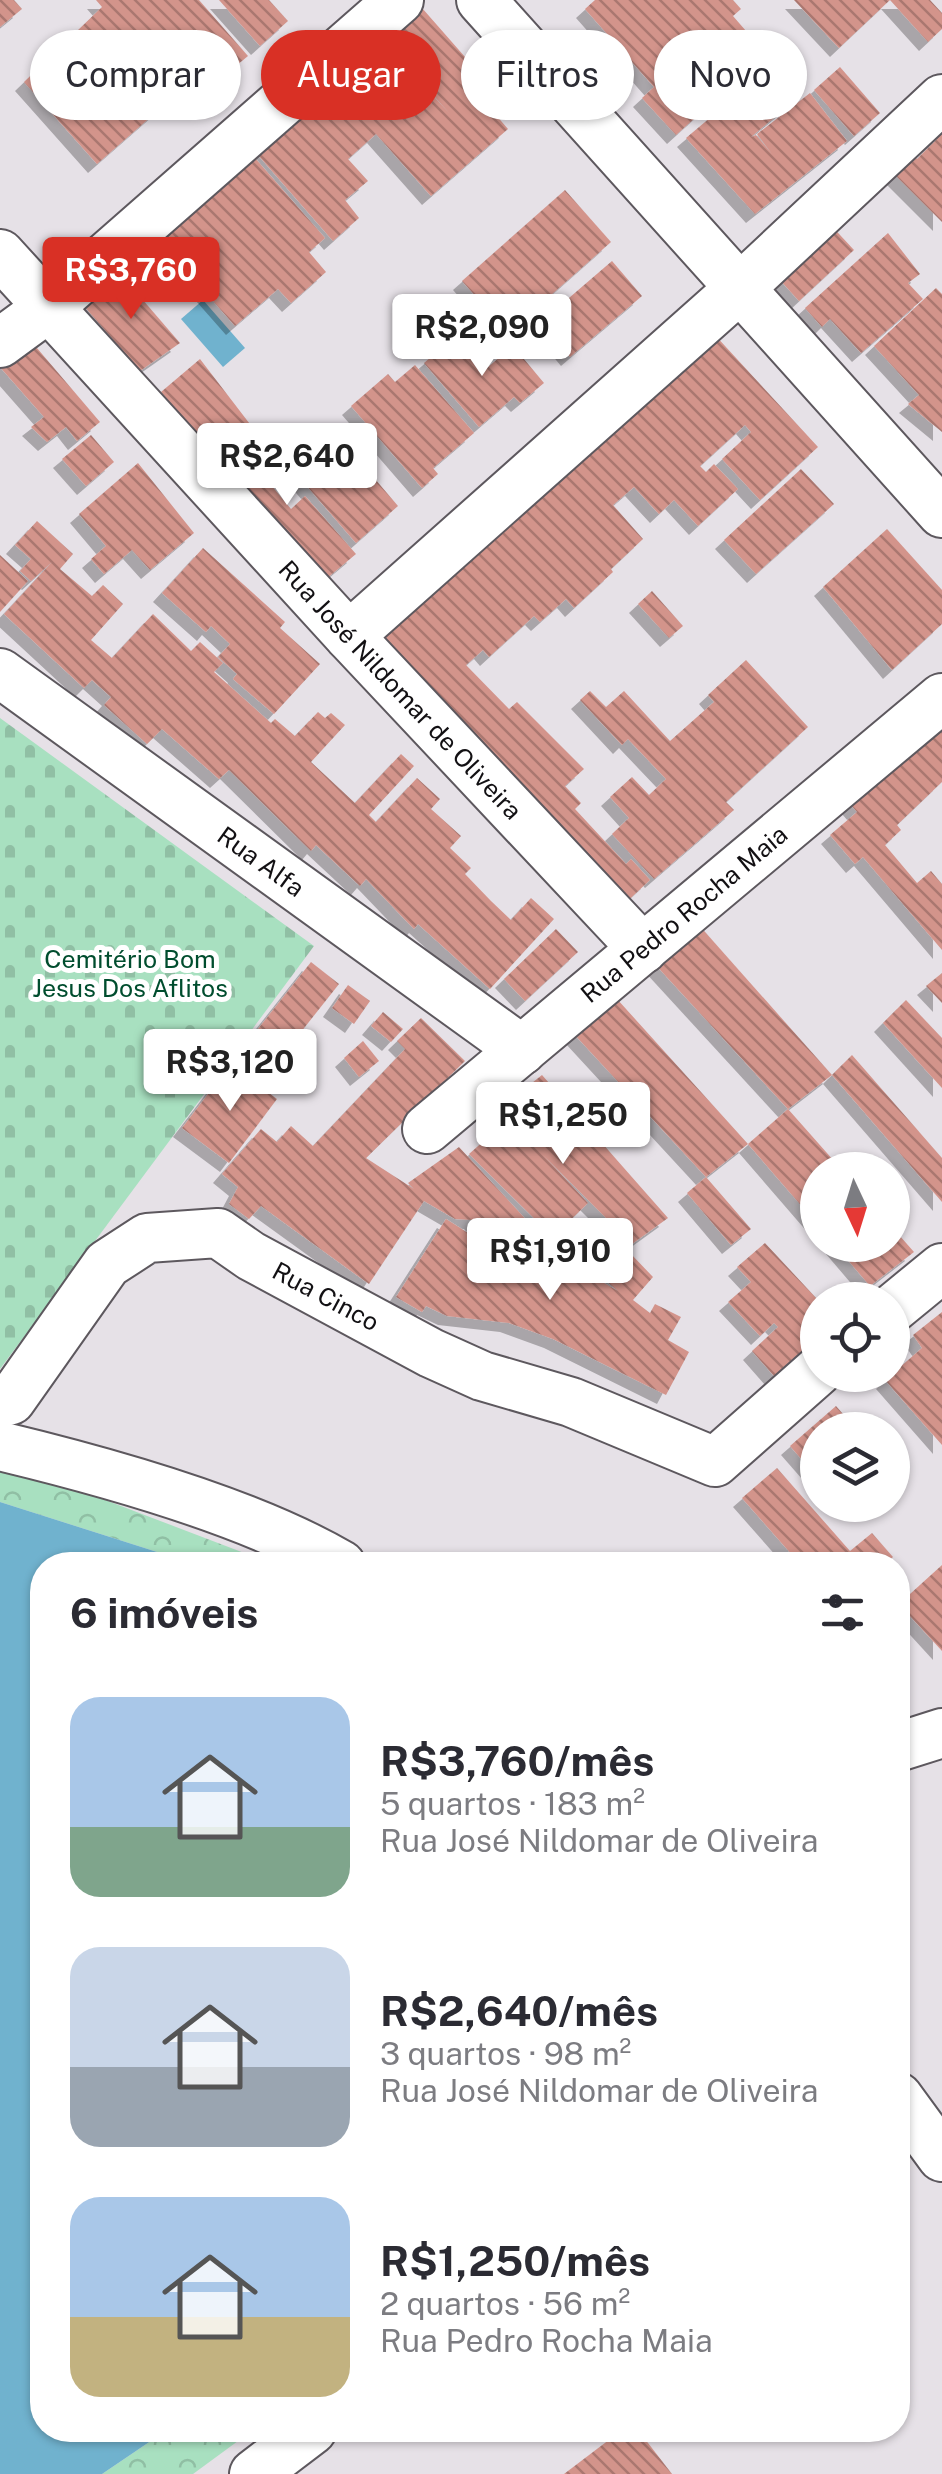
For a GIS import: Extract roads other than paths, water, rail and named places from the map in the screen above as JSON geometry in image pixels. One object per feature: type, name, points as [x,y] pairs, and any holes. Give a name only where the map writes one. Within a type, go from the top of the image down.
[{"type":"street","points":[[0,343],[49,308],[399,0]]},
{"type":"street","points":[[481,0],[942,514]]},
{"type":"street","points":[[349,636],[739,288],[942,99]]},
{"type":"street","name":"Rua José Nildomar de Oliveira","points":[[0,254],[349,636],[643,949]]},
{"type":"street","name":"Rua Alfa","points":[[0,673],[522,1050]]},
{"type":"street","name":"Rua Pedro Rocha Maia","points":[[427,1129],[942,698]]},
{"type":"street","name":"Rua Cinco","points":[[0,1403],[11,1400],[107,1264],[147,1238],[218,1233],[251,1256],[431,1354],[482,1376],[571,1402],[715,1462],[800,1387]]},
{"type":"street","points":[[910,1294],[942,1268]]},
{"type":"street","points":[[0,1446],[81,1466],[227,1515],[311,1552]]},
{"type":"street","points":[[910,1743],[942,1733]]},
{"type":"street","points":[[910,2113],[942,2157]]},
{"type":"street","points":[[254,2474],[296,2442]]},
{"type":"water","points":[[203,300],[245,348],[223,367],[181,319]]},
{"type":"water","points":[[0,1502],[157,1552],[30,1552],[30,2442],[149,2442],[102,2474],[0,2474]]},
{"type":"park label","name":"Cemitério Bom Jesus Dos Aflitos","points":[[130,974]]}]
